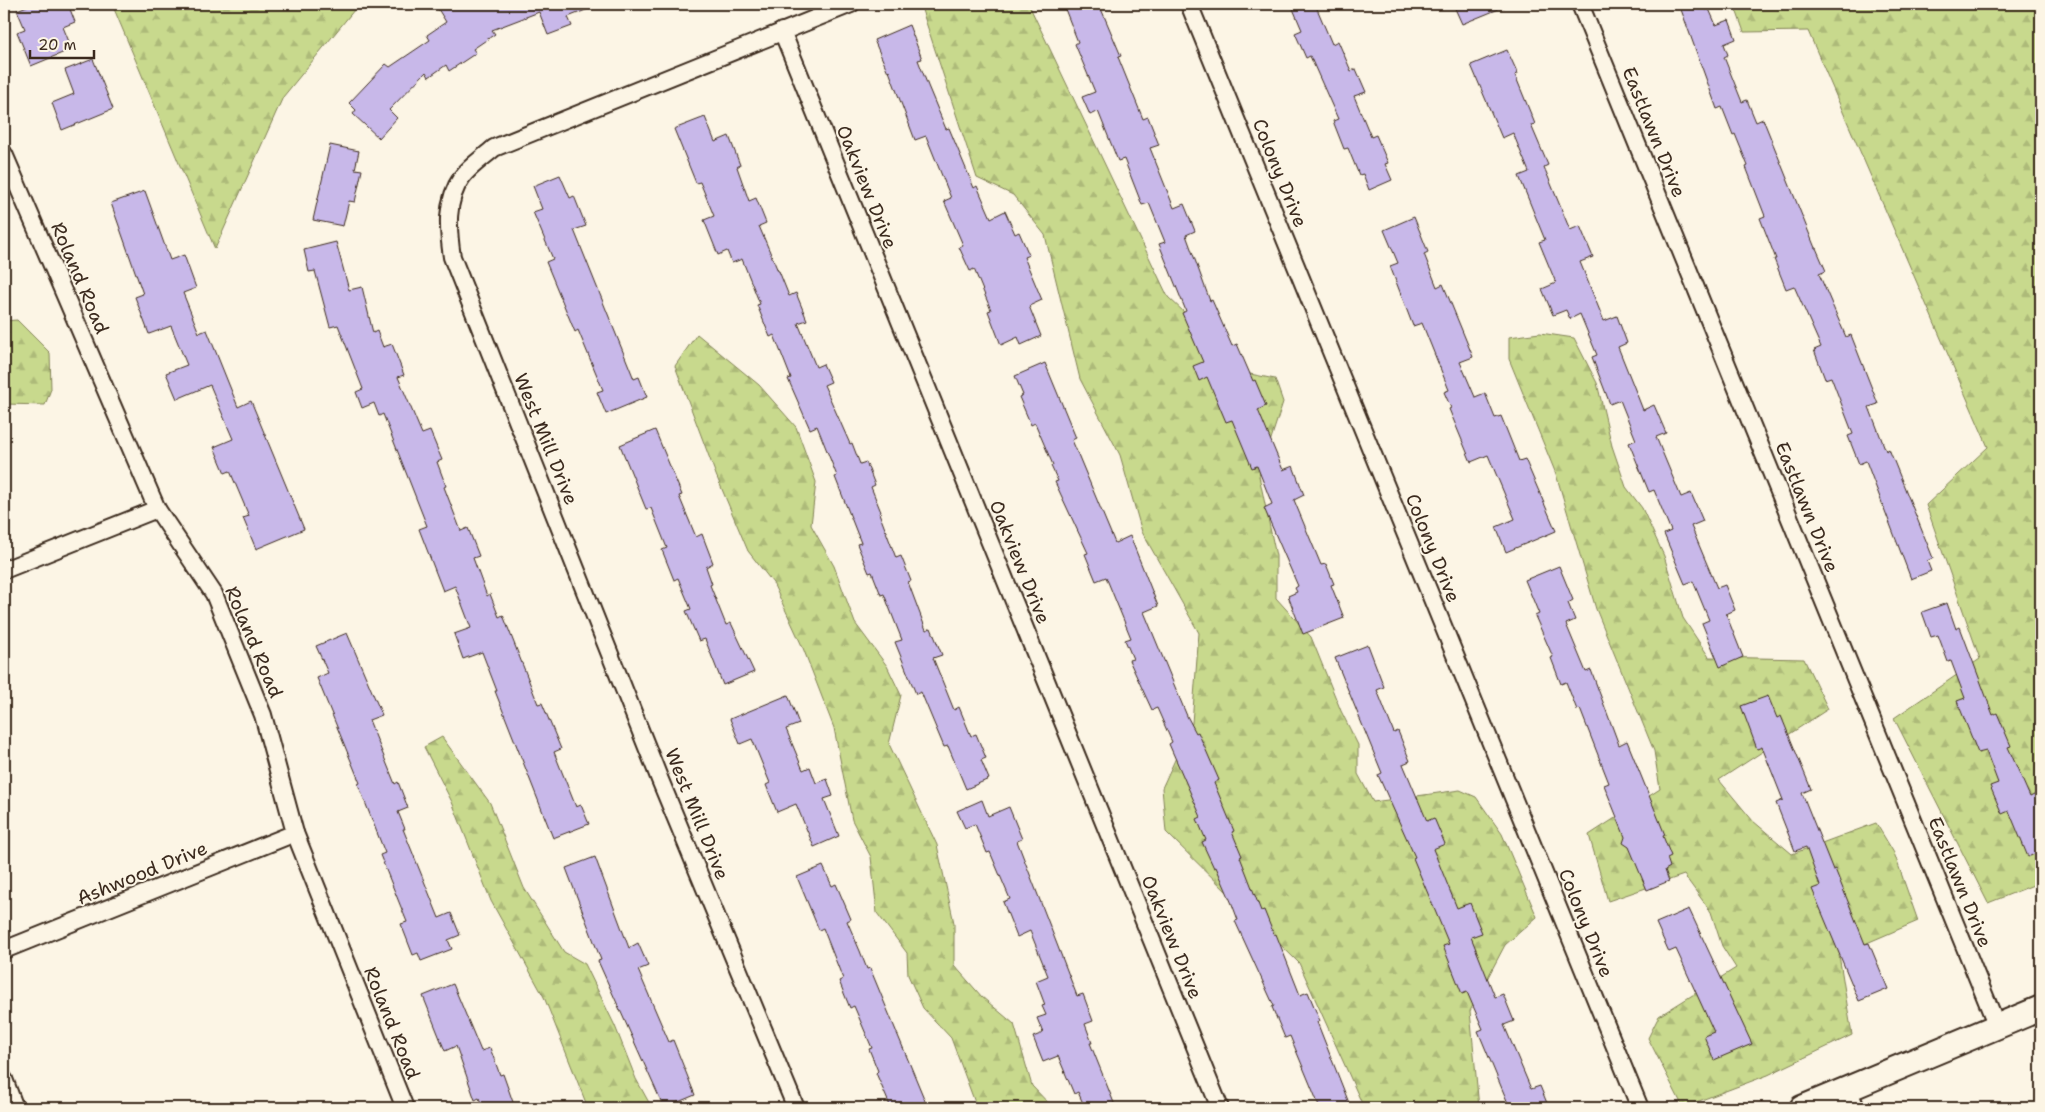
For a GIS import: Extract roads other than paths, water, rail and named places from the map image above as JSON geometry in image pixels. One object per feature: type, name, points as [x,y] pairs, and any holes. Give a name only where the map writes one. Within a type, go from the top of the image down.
[{"type":"street","name":"West Mill Drive","points":[[796,1108],[658,775],[452,257],[448,228],[450,204],[462,177],[494,148],[851,4]]},
{"type":"street","name":"Colony Drive","points":[[1189,4],[1640,1108]]},
{"type":"street","name":"Eastlawn Drive","points":[[1580,4],[1997,1026]]},
{"type":"street","name":"Oakview Drive","points":[[782,31],[1220,1108]]},
{"type":"street","name":"Roland Road","points":[[4,154],[9,178],[157,509],[214,594],[263,715],[295,833],[405,1108]]},
{"type":"street","points":[[4,570],[157,509]]},
{"type":"street","name":"Ashwood Drive","points":[[4,950],[295,833]]},
{"type":"street","points":[[1802,1108],[1852,1098],[1997,1026],[2041,1008]]},
{"type":"street","points":[[4,1079],[15,1108]]}]
